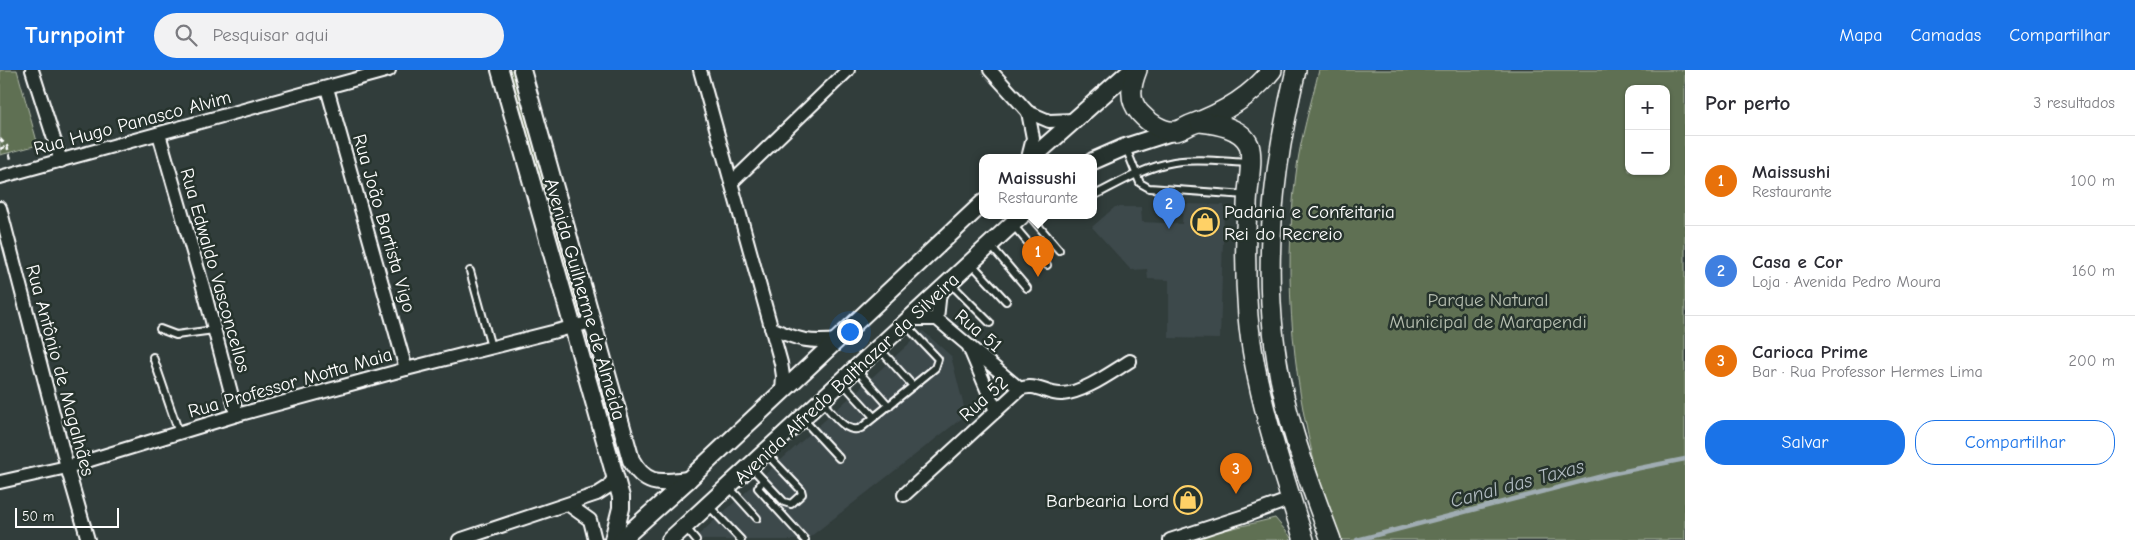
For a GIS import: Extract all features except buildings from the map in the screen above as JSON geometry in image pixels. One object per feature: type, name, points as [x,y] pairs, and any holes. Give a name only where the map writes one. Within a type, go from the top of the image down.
[{"type":"main road","points":[[1138,70],[1131,88],[1136,109],[1146,120],[1158,127],[1175,131],[1200,122],[1238,103],[1264,80],[1272,70]]},
{"type":"main road","points":[[1296,70],[1284,120],[1275,184],[1271,250],[1273,329],[1283,393],[1315,496],[1331,540]]},
{"type":"main road","points":[[1200,122],[1225,126],[1243,137],[1249,146],[1250,163],[1247,195],[1248,317],[1255,366],[1292,503],[1304,540]]},
{"type":"street","points":[[32,70],[61,161]]},
{"type":"street","name":"Rua Hugo Panasco Alvim","points":[[0,177],[389,70]]},
{"type":"street","name":"Avenida Guilherme de Almeida","points":[[500,70],[616,475],[621,501],[613,540]]},
{"type":"street","name":"Avenida Guilherme de Almeida","points":[[522,70],[630,460],[636,469],[648,480],[659,483],[688,480]]},
{"type":"street","points":[[700,70],[771,328],[783,376],[782,392]]},
{"type":"street","points":[[731,183],[848,70]]},
{"type":"street","points":[[990,70],[1028,112],[1049,121],[1074,120]]},
{"type":"street","points":[[1036,154],[1131,70]]},
{"type":"street","name":"Rua João Bartista Vigo","points":[[327,88],[406,369]]},
{"type":"street","points":[[1028,112],[1033,138],[1029,154]]},
{"type":"street","points":[[1097,159],[1125,147],[1175,131]]},
{"type":"street","name":"Rua Edwaldo Vasconcellos","points":[[159,134],[236,415]]},
{"type":"street","name":"Avenida Alfredo Balthazar da Silveira","points":[[621,540],[688,480],[979,207]]},
{"type":"street","name":"Rua Antônio de Magalhães","points":[[0,208],[67,467],[88,540]]},
{"type":"street","name":"Avenida Alfredo Balthazar da Silveira","points":[[670,540],[1017,220]]},
{"type":"street","name":"Rua 51","points":[[937,319],[944,287]]},
{"type":"street","name":"Rua 51","points":[[908,321],[937,319],[1020,389]]},
{"type":"street","name":"Rua Professor Motta Maia","points":[[0,482],[67,467],[236,415],[406,369],[592,322]]},
{"type":"street","points":[[771,328],[795,338],[815,342],[838,340]]},
{"type":"street","points":[[968,345],[996,411]]},
{"type":"street","name":"Rua 52","points":[[904,495],[1020,389],[1030,386],[1050,393],[1066,394],[1099,381],[1130,361]]},
{"type":"street","points":[[458,540],[569,505],[605,490],[616,475]]},
{"type":"street","points":[[1170,540],[1292,503]]},
{"type":"street","points":[[569,505],[590,520],[595,540]]},
{"type":"lane","points":[[1125,147],[1136,174],[1143,185],[1159,190],[1247,195]]},
{"type":"lane","points":[[1097,194],[1136,174],[1176,162],[1250,163]]},
{"type":"lane","points":[[1033,219],[1059,250]]},
{"type":"lane","points":[[1017,220],[1047,265]]},
{"type":"lane","points":[[990,245],[1028,288]]},
{"type":"lane","points":[[970,262],[1006,301]]},
{"type":"lane","points":[[470,271],[490,347]]},
{"type":"lane","points":[[944,287],[990,323]]},
{"type":"lane","points":[[822,401],[849,429],[861,428],[935,368],[938,359],[908,321]]},
{"type":"lane","points":[[160,329],[176,336],[214,330]]},
{"type":"lane","points":[[879,348],[913,386]]},
{"type":"lane","points":[[153,357],[179,433]]},
{"type":"lane","points":[[856,369],[889,406]]},
{"type":"lane","points":[[842,382],[874,418]]},
{"type":"lane","points":[[802,418],[840,458]]},
{"type":"lane","points":[[750,466],[787,504],[791,504],[802,494],[799,487],[766,452]]},
{"type":"lane","points":[[763,480],[758,488],[805,540]]},
{"type":"lane","points":[[729,486],[757,518]]},
{"type":"lane","points":[[707,504],[741,540]]},
{"type":"lane","points":[[684,526],[696,540]]},
{"type":"path","points":[[0,139],[7,146],[15,173]]},
{"type":"path","points":[[0,148],[7,146]]},
{"type":"shaded area","points":[[1183,204],[1224,205],[1220,339],[1169,338],[1169,280],[1148,279],[1147,269],[1131,270],[1092,227],[1115,207],[1141,207],[1142,222],[1182,224]]},
{"type":"shaded area","points":[[923,331],[951,356],[966,415],[806,540],[693,540]]},
{"type":"green space","points":[[0,70],[17,70],[38,145],[0,155]]},
{"type":"green space","points":[[500,70],[522,70],[592,322],[573,327]]},
{"type":"green space","name":"Parque Natural Municipal de Marapendi","points":[[1319,70],[1685,70],[1685,540],[1342,540],[1323,494],[1313,455],[1304,416],[1293,336],[1290,254],[1296,174],[1303,135]]},
{"type":"green space","points":[[1275,518],[1290,536],[1291,540],[1184,540]]},
{"type":"waterway","name":"Canal das Taxas","points":[[1357,540],[1610,474],[1685,459]]},
{"type":"place","name":"Padaria e Confeitaria Rei do Recreio","points":[[1205,222]]},
{"type":"place","name":"Casa e Cor","points":[[1169,229]]},
{"type":"place","name":"Maissushi","points":[[1038,277]]},
{"type":"place","name":"Carioca Prime","points":[[1236,494]]},
{"type":"place","name":"Barbearia Lord","points":[[1188,500]]}]
